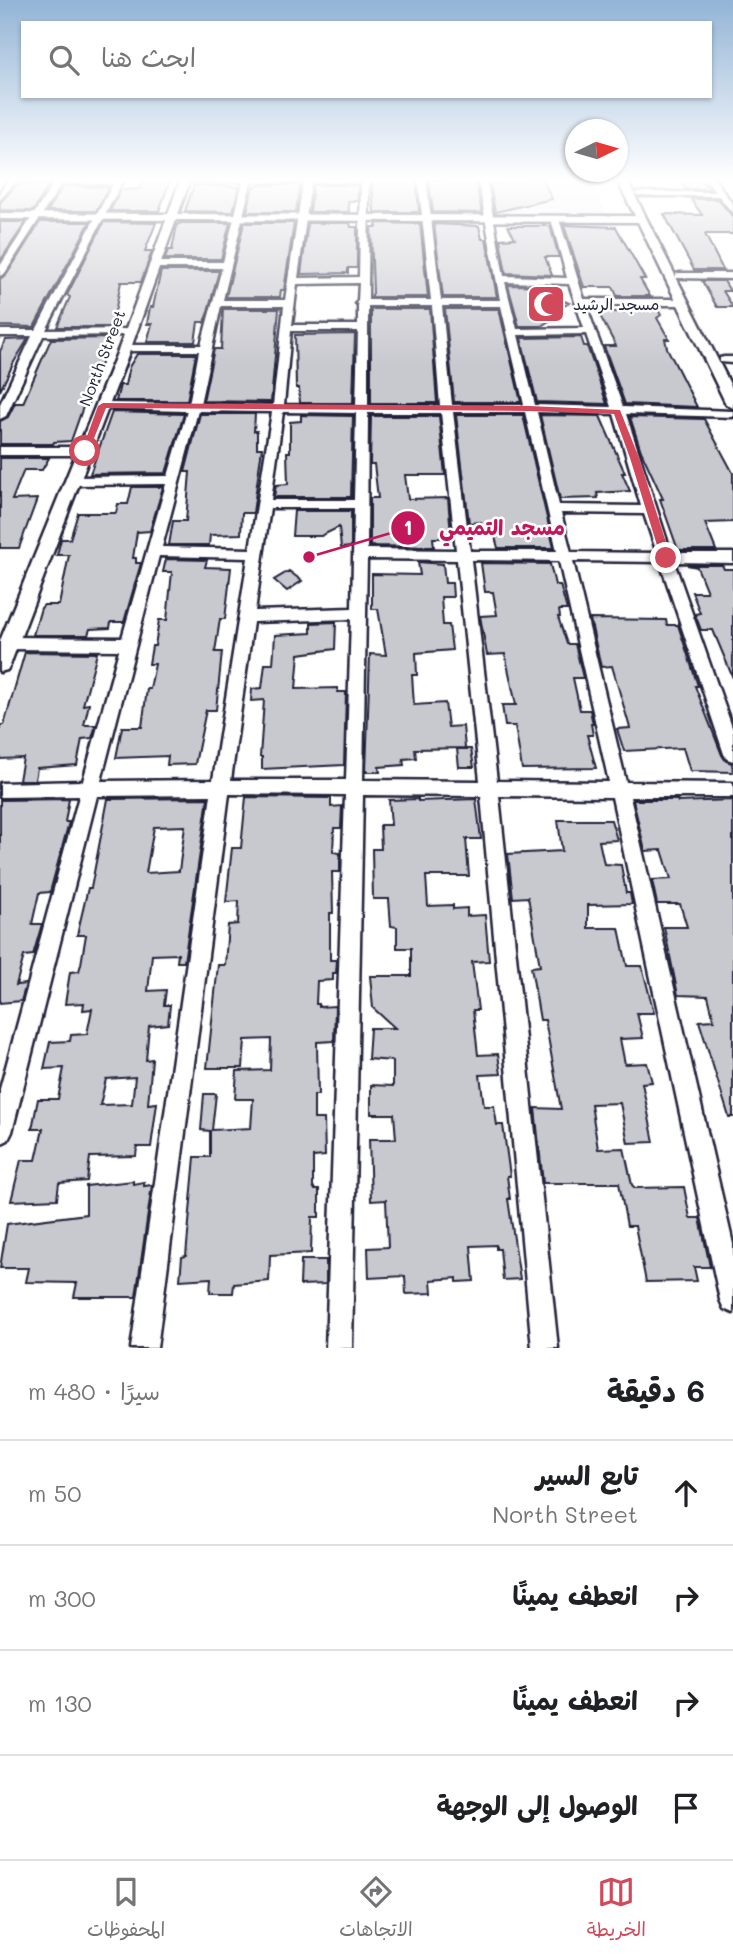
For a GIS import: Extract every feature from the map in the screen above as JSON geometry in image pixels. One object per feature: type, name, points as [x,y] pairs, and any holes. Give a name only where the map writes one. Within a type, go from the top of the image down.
[{"type":"street","points":[[0,273],[21,241]]},
{"type":"street","points":[[0,416],[39,332],[87,241]]},
{"type":"street","name":"North Street","points":[[0,665],[103,406],[163,241]]},
{"type":"street","points":[[0,1132],[128,644],[194,406],[205,348],[233,241]]},
{"type":"street","points":[[144,1348],[254,554],[278,408],[298,241]]},
{"type":"street","points":[[339,1348],[359,613],[363,241]]},
{"type":"street","points":[[431,241],[435,303],[491,788],[545,1348]]},
{"type":"street","points":[[494,241],[500,279],[529,408],[619,788],[733,1300]]},
{"type":"street","points":[[561,241],[617,412],[635,458],[649,510],[733,754]]},
{"type":"street","points":[[651,241],[733,404]]},
{"type":"street","points":[[661,241],[729,360],[733,378]]},
{"type":"street","points":[[154,265],[226,265]]},
{"type":"street","points":[[679,276],[733,276]]},
{"type":"street","points":[[500,279],[573,281]]},
{"type":"street","points":[[293,281],[362,281]]},
{"type":"street","points":[[580,302],[682,302]]},
{"type":"street","points":[[217,303],[289,303]]},
{"type":"street","points":[[361,303],[506,303]]},
{"type":"street","points":[[288,328],[361,328]]},
{"type":"street","points":[[512,332],[590,331]]},
{"type":"street","points":[[0,333],[131,332]]},
{"type":"street","points":[[125,348],[205,348]]},
{"type":"street","points":[[103,406],[361,410],[529,408],[617,412],[678,410],[733,414]]},
{"type":"street","points":[[0,451],[85,451]]},
{"type":"street","points":[[72,481],[174,480]]},
{"type":"street","points":[[262,504],[360,504]]},
{"type":"street","points":[[554,509],[649,510]]},
{"type":"street","points":[[155,551],[254,554]]},
{"type":"street","points":[[360,554],[733,558]]},
{"type":"street","points":[[247,617],[359,613]]},
{"type":"street","points":[[0,624],[17,624]]},
{"type":"street","points":[[9,643],[128,644]]},
{"type":"street","points":[[0,790],[354,787],[733,790]]},
{"type":"building","points":[[0,241],[13,241],[0,261]]},
{"type":"building","points":[[28,241],[80,241],[34,327],[0,326],[0,279],[7,274]]},
{"type":"building","points":[[94,241],[149,241],[145,251],[152,251],[141,282],[121,282],[112,327],[57,327],[70,297],[67,295]]},
{"type":"building","points":[[174,241],[226,241],[221,259],[165,259],[168,250],[172,250]]},
{"type":"building","points":[[240,241],[291,241],[284,290],[281,290],[280,297],[226,297]]},
{"type":"building","points":[[306,241],[357,241],[357,268],[348,268],[348,273],[301,274]]},
{"type":"building","points":[[371,241],[422,241],[428,297],[371,297]]},
{"type":"building","points":[[436,241],[486,241],[497,297],[443,297]]},
{"type":"building","points":[[500,241],[554,241],[559,257],[545,257],[552,275],[506,273]]},
{"type":"building","points":[[569,241],[624,241],[645,279],[640,279],[650,296],[617,296],[613,287],[584,287]]},
{"type":"building","points":[[678,241],[708,241],[723,270],[694,270]]},
{"type":"building","points":[[161,271],[219,271],[205,322],[198,322],[195,342],[147,342],[152,324],[147,324],[150,307],[153,307]]},
{"type":"building","points":[[702,281],[724,281],[730,291],[723,291],[733,307],[717,307]]},
{"type":"building","points":[[508,285],[556,286],[529,287],[569,303],[553,313],[562,313],[541,326],[519,326]]},
{"type":"building","points":[[623,308],[657,308],[661,315],[657,318],[669,339],[665,339],[667,348],[697,407],[625,404],[604,346],[616,346],[598,312],[625,312]]},
{"type":"building","points":[[223,309],[279,309],[271,402],[203,401],[214,349],[221,349]]},
{"type":"building","points":[[371,309],[430,309],[437,403],[371,403]]},
{"type":"building","points":[[445,309],[499,309],[521,402],[454,402]]},
{"type":"building","points":[[355,334],[353,403],[300,403],[299,388],[296,388],[295,335]]},
{"type":"building","points":[[581,337],[584,346],[587,346],[607,404],[537,402],[521,338]]},
{"type":"building","points":[[109,338],[87,407],[83,407],[71,441],[53,444],[0,444],[0,421],[8,417],[15,403],[23,403],[51,339]]},
{"type":"building","points":[[28,339],[0,391],[0,351],[6,340]]},
{"type":"building","points":[[137,354],[196,354],[187,401],[116,401],[120,385],[125,385],[129,367]]},
{"type":"building","points":[[112,412],[184,414],[166,473],[90,474]]},
{"type":"building","points":[[200,414],[255,414],[257,448],[262,448],[253,513],[242,513],[241,534],[210,535],[209,545],[169,545],[173,521],[186,521],[190,472],[185,472]]},
{"type":"building","points":[[301,415],[353,416],[351,497],[274,497],[276,485],[288,484],[290,422],[301,421]]},
{"type":"building","points":[[456,415],[523,415],[554,548],[498,548],[494,533],[483,534],[481,522],[469,523]]},
{"type":"building","points":[[540,415],[600,416],[630,491],[597,493],[598,498],[560,499]]},
{"type":"building","points":[[371,416],[439,416],[445,475],[405,475],[408,499],[448,498],[451,534],[443,534],[444,538],[433,538],[434,547],[370,546],[370,498],[378,498],[374,464],[370,464]]},
{"type":"building","points":[[630,417],[704,419],[733,473],[733,522],[705,523],[716,550],[678,550],[660,499],[663,499],[641,451]]},
{"type":"building","points":[[0,458],[49,458],[42,470],[24,470],[12,500],[37,499],[19,548],[0,548]]},
{"type":"building","points":[[132,487],[163,487],[150,531],[137,532],[133,558],[136,558],[136,563],[141,563],[124,622],[111,622],[110,628],[90,629],[88,635],[33,635],[41,608],[44,605],[59,605],[69,555],[57,555],[61,539],[70,539],[78,513],[116,513],[118,504],[128,504]]},
{"type":"building","points":[[294,511],[351,511],[351,547],[341,548],[339,527],[321,536],[292,536]]},
{"type":"building","points":[[166,559],[207,560],[205,567],[231,568],[225,619],[220,619],[215,652],[222,652],[216,710],[206,710],[195,764],[167,765],[168,756],[116,758],[122,727],[142,727],[147,689],[150,689],[155,664],[149,664],[152,646],[155,646],[159,620],[167,620],[172,572],[163,572]]},
{"type":"building","points":[[418,562],[443,564],[445,583],[452,583],[453,597],[441,597],[443,625],[449,625],[452,650],[416,653],[417,675],[412,675],[414,705],[445,703],[448,727],[463,726],[465,748],[415,749],[416,758],[403,759],[404,765],[379,767],[380,772],[366,772],[370,654],[386,655],[378,609],[372,609],[372,574],[420,575]]},
{"type":"building","points":[[481,563],[550,564],[555,585],[560,585],[567,610],[559,610],[558,617],[567,644],[575,644],[583,678],[573,678],[580,710],[590,710],[593,735],[587,735],[596,768],[522,769],[515,726],[505,726],[502,705],[516,705],[505,654],[487,655],[480,616],[497,615],[493,592],[485,592]]},
{"type":"building","points":[[687,565],[722,565],[724,569],[733,569],[733,678],[713,630],[701,630],[695,614],[700,613],[692,592],[707,592],[697,567]]},
{"type":"building","points":[[289,571],[302,581],[287,591],[274,580]]},
{"type":"building","points":[[590,619],[666,620],[667,625],[678,625],[698,686],[695,686],[722,755],[726,761],[732,763],[733,772],[690,771],[683,748],[624,751],[617,729],[630,728],[612,666],[601,667]]},
{"type":"building","points":[[336,622],[335,649],[299,654],[296,689],[338,688],[338,692],[346,692],[344,765],[262,769],[260,757],[264,700],[251,701],[252,689],[262,688],[265,664],[273,664],[275,635],[311,633],[311,623]]},
{"type":"building","points":[[25,652],[97,653],[83,705],[89,704],[84,725],[96,725],[92,738],[82,739],[77,765],[37,768],[35,780],[19,780],[23,758],[0,759],[0,725],[4,725]]},
{"type":"building","points":[[457,749],[471,749],[474,767],[459,767]]},
{"type":"building","points":[[246,797],[331,798],[331,807],[342,806],[341,828],[334,828],[333,852],[340,853],[340,872],[332,872],[333,913],[330,913],[330,960],[337,960],[336,973],[333,973],[333,980],[317,981],[316,1004],[319,1004],[319,1007],[335,1006],[334,1041],[317,1042],[318,1095],[314,1095],[314,1119],[324,1119],[325,1156],[313,1157],[313,1186],[315,1190],[319,1190],[319,1217],[312,1217],[311,1253],[270,1255],[269,1281],[234,1284],[233,1293],[210,1293],[211,1278],[180,1280],[182,1257],[186,1256],[195,1157],[210,1157],[210,1131],[201,1130],[204,1094],[216,1094],[212,1130],[251,1128],[253,1099],[235,1099],[237,1071],[270,1070],[271,1039],[245,1040],[243,1068],[207,1068],[218,965],[225,965],[228,925],[238,924],[239,901],[226,902],[232,848],[241,848]]},
{"type":"building","points":[[208,798],[184,962],[177,962],[178,954],[152,955],[148,991],[166,990],[164,1005],[170,1005],[168,1024],[149,1026],[146,1060],[152,1059],[148,1104],[157,1103],[151,1147],[137,1147],[136,1156],[90,1157],[87,1181],[59,1183],[57,1199],[11,1201],[21,1160],[36,1160],[43,1129],[32,1129],[38,1099],[58,1099],[64,1068],[44,1069],[50,1042],[70,1041],[71,1035],[87,1034],[92,1009],[83,1010],[84,1003],[65,1004],[70,972],[79,971],[81,964],[86,935],[77,935],[88,888],[91,888],[108,799]],"holes":[[[185,826],[179,871],[146,873],[154,827]],[[135,1077],[132,1104],[100,1105],[106,1079]]]},
{"type":"building","points":[[69,799],[65,822],[69,822],[50,892],[39,893],[32,924],[42,924],[33,955],[24,956],[16,985],[26,984],[21,1001],[0,1003],[0,800]]},
{"type":"building","points":[[476,799],[481,839],[466,839],[469,876],[426,876],[428,906],[453,905],[453,909],[467,908],[467,916],[485,915],[489,961],[472,962],[478,1010],[473,1010],[478,1055],[498,1054],[501,1074],[480,1075],[484,1106],[494,1106],[497,1125],[503,1125],[510,1176],[507,1176],[508,1199],[520,1279],[503,1280],[500,1249],[496,1249],[496,1245],[471,1246],[474,1281],[457,1282],[457,1278],[431,1280],[432,1293],[406,1294],[405,1276],[369,1278],[368,1248],[388,1247],[386,1200],[371,1201],[369,1139],[396,1139],[394,1114],[371,1114],[371,1085],[393,1086],[393,1061],[368,1059],[370,1028],[395,1028],[373,1008],[370,976],[411,976],[411,948],[397,948],[397,927],[391,926],[389,899],[373,899],[372,849],[381,849],[380,825],[391,825],[389,800]]},
{"type":"building","points":[[633,800],[733,800],[733,1117],[729,1117],[699,1021],[714,1020],[708,996],[678,995],[664,927],[687,927],[680,904],[657,904],[652,880],[671,879],[662,850],[645,851]]},
{"type":"building","points":[[558,820],[611,820],[617,840],[599,841],[604,864],[621,865],[626,893],[630,893],[632,904],[588,905],[588,928],[619,928],[627,966],[642,966],[654,1013],[637,1013],[643,1038],[620,1039],[625,1064],[647,1063],[652,1082],[642,1083],[654,1142],[628,1143],[620,1103],[591,1104],[598,1149],[624,1148],[635,1188],[684,1187],[690,1218],[700,1218],[710,1267],[694,1267],[697,1281],[646,1282],[635,1226],[627,1226],[619,1183],[543,1183],[535,1108],[561,1109],[545,1020],[540,1020],[531,967],[540,966],[528,897],[513,898],[508,854],[562,851]]},
{"type":"building","points":[[133,1181],[133,1184],[144,1182],[144,1186],[152,1185],[136,1297],[74,1297],[77,1283],[26,1282],[29,1268],[0,1268],[7,1224],[86,1214],[86,1186]]},
{"type":"building","points":[[301,1260],[326,1260],[326,1284],[300,1285]]},
{"type":"place","name":"مسجد الرشيد","points":[[546,304]]},
{"type":"place","name":"مسجد التميمي","points":[[309,557]]},
{"type":"route","points":[[85,451],[103,406],[361,410],[529,408],[617,412],[635,458],[666,558]]}]
